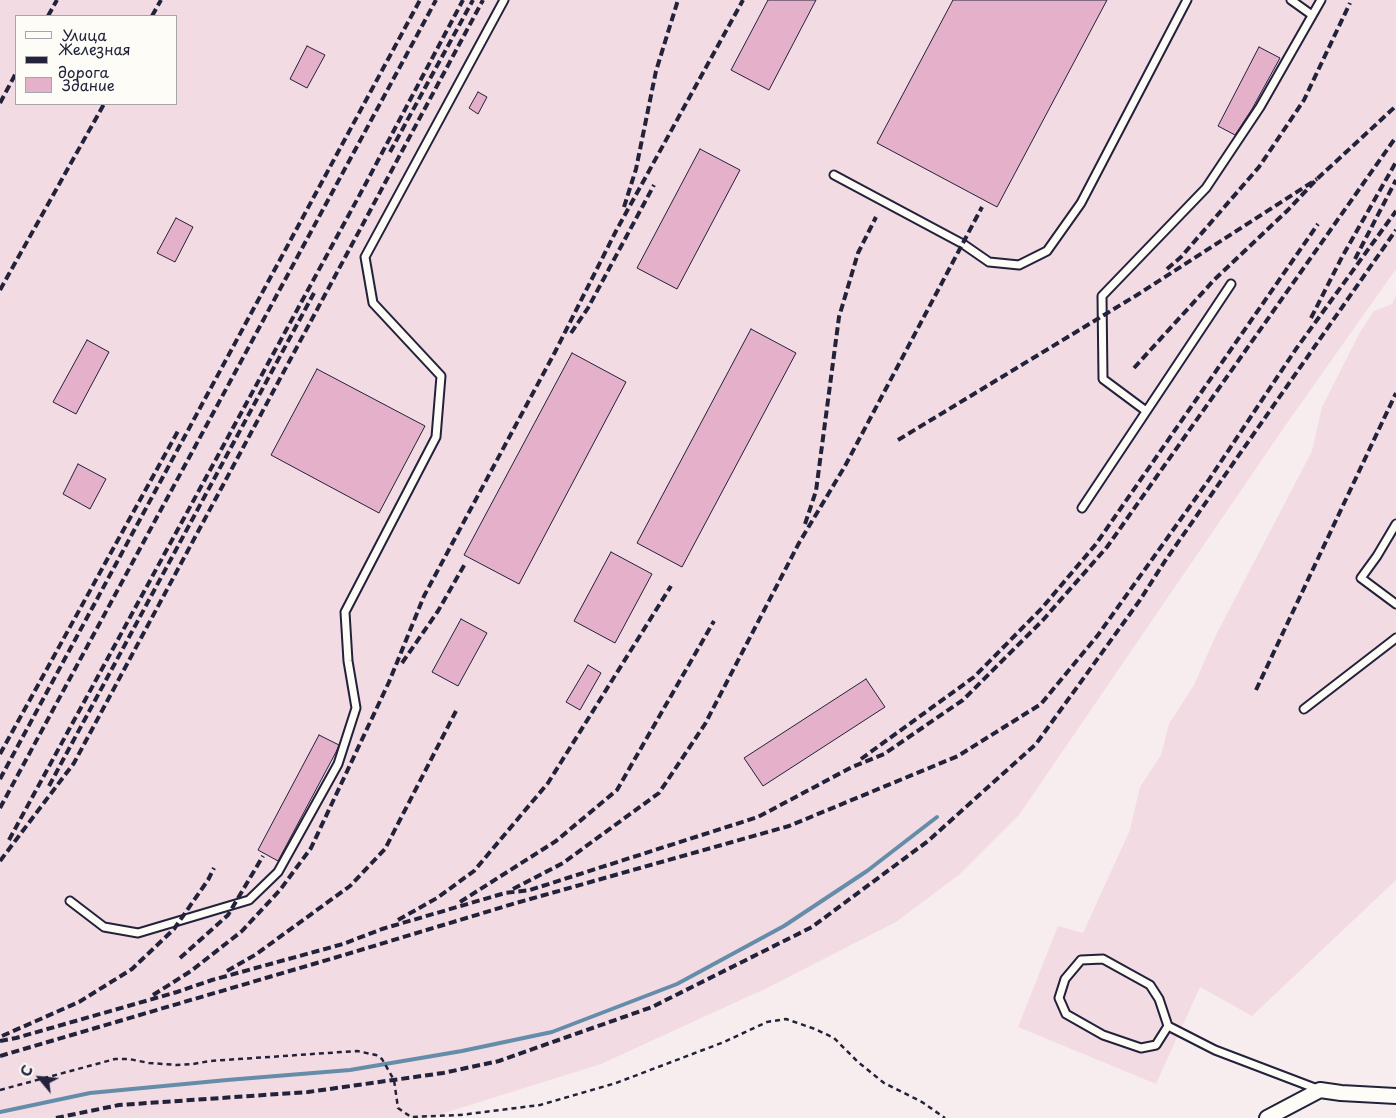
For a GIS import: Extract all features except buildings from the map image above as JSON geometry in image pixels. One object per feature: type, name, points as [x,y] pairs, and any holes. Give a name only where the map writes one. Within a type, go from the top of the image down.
[{"type":"street","points":[[1268,1118],[1320,1090],[1396,1096]]},
{"type":"lane","points":[[70,901],[104,927],[138,933],[248,900],[278,872],[338,764],[356,708],[348,661],[345,612],[436,437],[442,376],[373,303],[365,257],[504,0]]},
{"type":"lane","points":[[834,175],[963,244],[989,262],[1019,265],[1047,251],[1081,203],[1187,0]]},
{"type":"lane","points":[[1291,0],[1312,15]]},
{"type":"lane","points":[[1146,411],[1103,379],[1102,296],[1206,188],[1260,108],[1320,0]]},
{"type":"lane","points":[[1082,508],[1231,284]]},
{"type":"lane","points":[[1396,524],[1361,578],[1396,604]]},
{"type":"lane","points":[[1304,709],[1396,638]]},
{"type":"lane","points":[[1168,1026],[1156,1045],[1141,1048],[1103,1035],[1066,1014],[1059,998],[1064,979],[1082,960],[1104,959],[1150,985],[1159,999],[1168,1026],[1215,1050],[1320,1090]]},
{"type":"path","points":[[0,1090],[115,1059],[177,1065],[357,1051],[376,1055],[382,1059],[394,1080],[398,1108],[411,1117],[460,1115],[540,1105],[616,1083],[724,1042],[767,1022],[786,1019],[834,1038],[858,1062],[884,1083],[922,1102],[945,1118]]},
{"type":"shaded area","points":[[0,0],[1396,0],[1396,269],[1285,426],[1019,815],[960,874],[896,922],[769,987],[601,1064],[425,1118],[0,1118]]},
{"type":"shaded area","points":[[1396,295],[1396,880],[1252,1016],[1200,987],[1156,1084],[1018,1027],[1058,926],[1083,933],[1130,830],[1140,787],[1161,755],[1169,724],[1194,685],[1216,635],[1312,451],[1322,407],[1360,332],[1374,311],[1392,304]]},
{"type":"waterway","points":[[0,1112],[90,1093],[350,1070],[462,1051],[552,1032],[677,984],[784,926],[867,871],[937,817]]},
{"type":"railway","points":[[49,15],[57,0]]},
{"type":"railway","points":[[153,15],[161,0]]},
{"type":"railway","points":[[0,779],[420,0]]},
{"type":"railway","points":[[0,808],[436,0]]},
{"type":"railway","points":[[9,840],[365,185],[463,0]]},
{"type":"railway","points":[[390,152],[473,0]]},
{"type":"railway","points":[[0,861],[74,763],[483,0]]},
{"type":"railway","points":[[624,207],[636,169],[656,71],[678,0]]},
{"type":"railway","points":[[153,995],[191,971],[242,931],[280,890],[311,848],[389,682],[424,596],[555,352],[616,231],[743,0]]},
{"type":"railway","points":[[1167,269],[1181,257],[1259,167],[1304,100],[1350,3]]},
{"type":"railway","points":[[0,103],[15,75]]},
{"type":"railway","points":[[0,290],[103,105]]},
{"type":"railway","points":[[1134,368],[1214,280],[1288,210],[1317,179],[1396,106]]},
{"type":"railway","points":[[0,1041],[343,944],[382,929],[505,893],[530,890],[758,817],[852,767],[884,754],[963,700],[1043,620],[1107,547],[1396,137]]},
{"type":"railway","points":[[1311,318],[1342,257],[1396,162]]},
{"type":"railway","points":[[898,440],[1137,295],[1317,179]]},
{"type":"railway","points":[[1355,259],[1396,180]]},
{"type":"railway","points":[[571,333],[588,308],[654,185]]},
{"type":"railway","points":[[513,889],[563,863],[659,793],[705,724],[799,543],[845,466],[982,207]]},
{"type":"railway","points":[[0,1056],[516,903],[789,826],[958,756],[1041,704],[1098,635],[1208,481],[1296,349],[1396,211]]},
{"type":"railway","points":[[805,524],[816,491],[839,317],[858,253],[876,217]]},
{"type":"railway","points":[[861,759],[974,677],[1042,608],[1096,544],[1318,224]]},
{"type":"railway","points":[[56,1118],[119,1105],[308,1092],[443,1073],[499,1061],[652,1007],[812,927],[928,841],[1036,744],[1140,600],[1165,561],[1396,230]]},
{"type":"railway","points":[[49,786],[314,293]]},
{"type":"railway","points":[[1256,690],[1396,393]]},
{"type":"railway","points":[[0,754],[178,431]]},
{"type":"railway","points":[[402,663],[438,611],[466,562]]},
{"type":"railway","points":[[398,920],[437,898],[474,871],[548,783],[671,586]]},
{"type":"railway","points":[[460,902],[556,841],[617,790],[714,621]]},
{"type":"railway","points":[[227,971],[255,955],[350,886],[385,849],[456,711]]},
{"type":"railway","points":[[180,958],[228,915],[263,856]]},
{"type":"railway","points":[[2,1036],[79,1002],[132,969],[174,929],[208,880],[214,868]]}]
